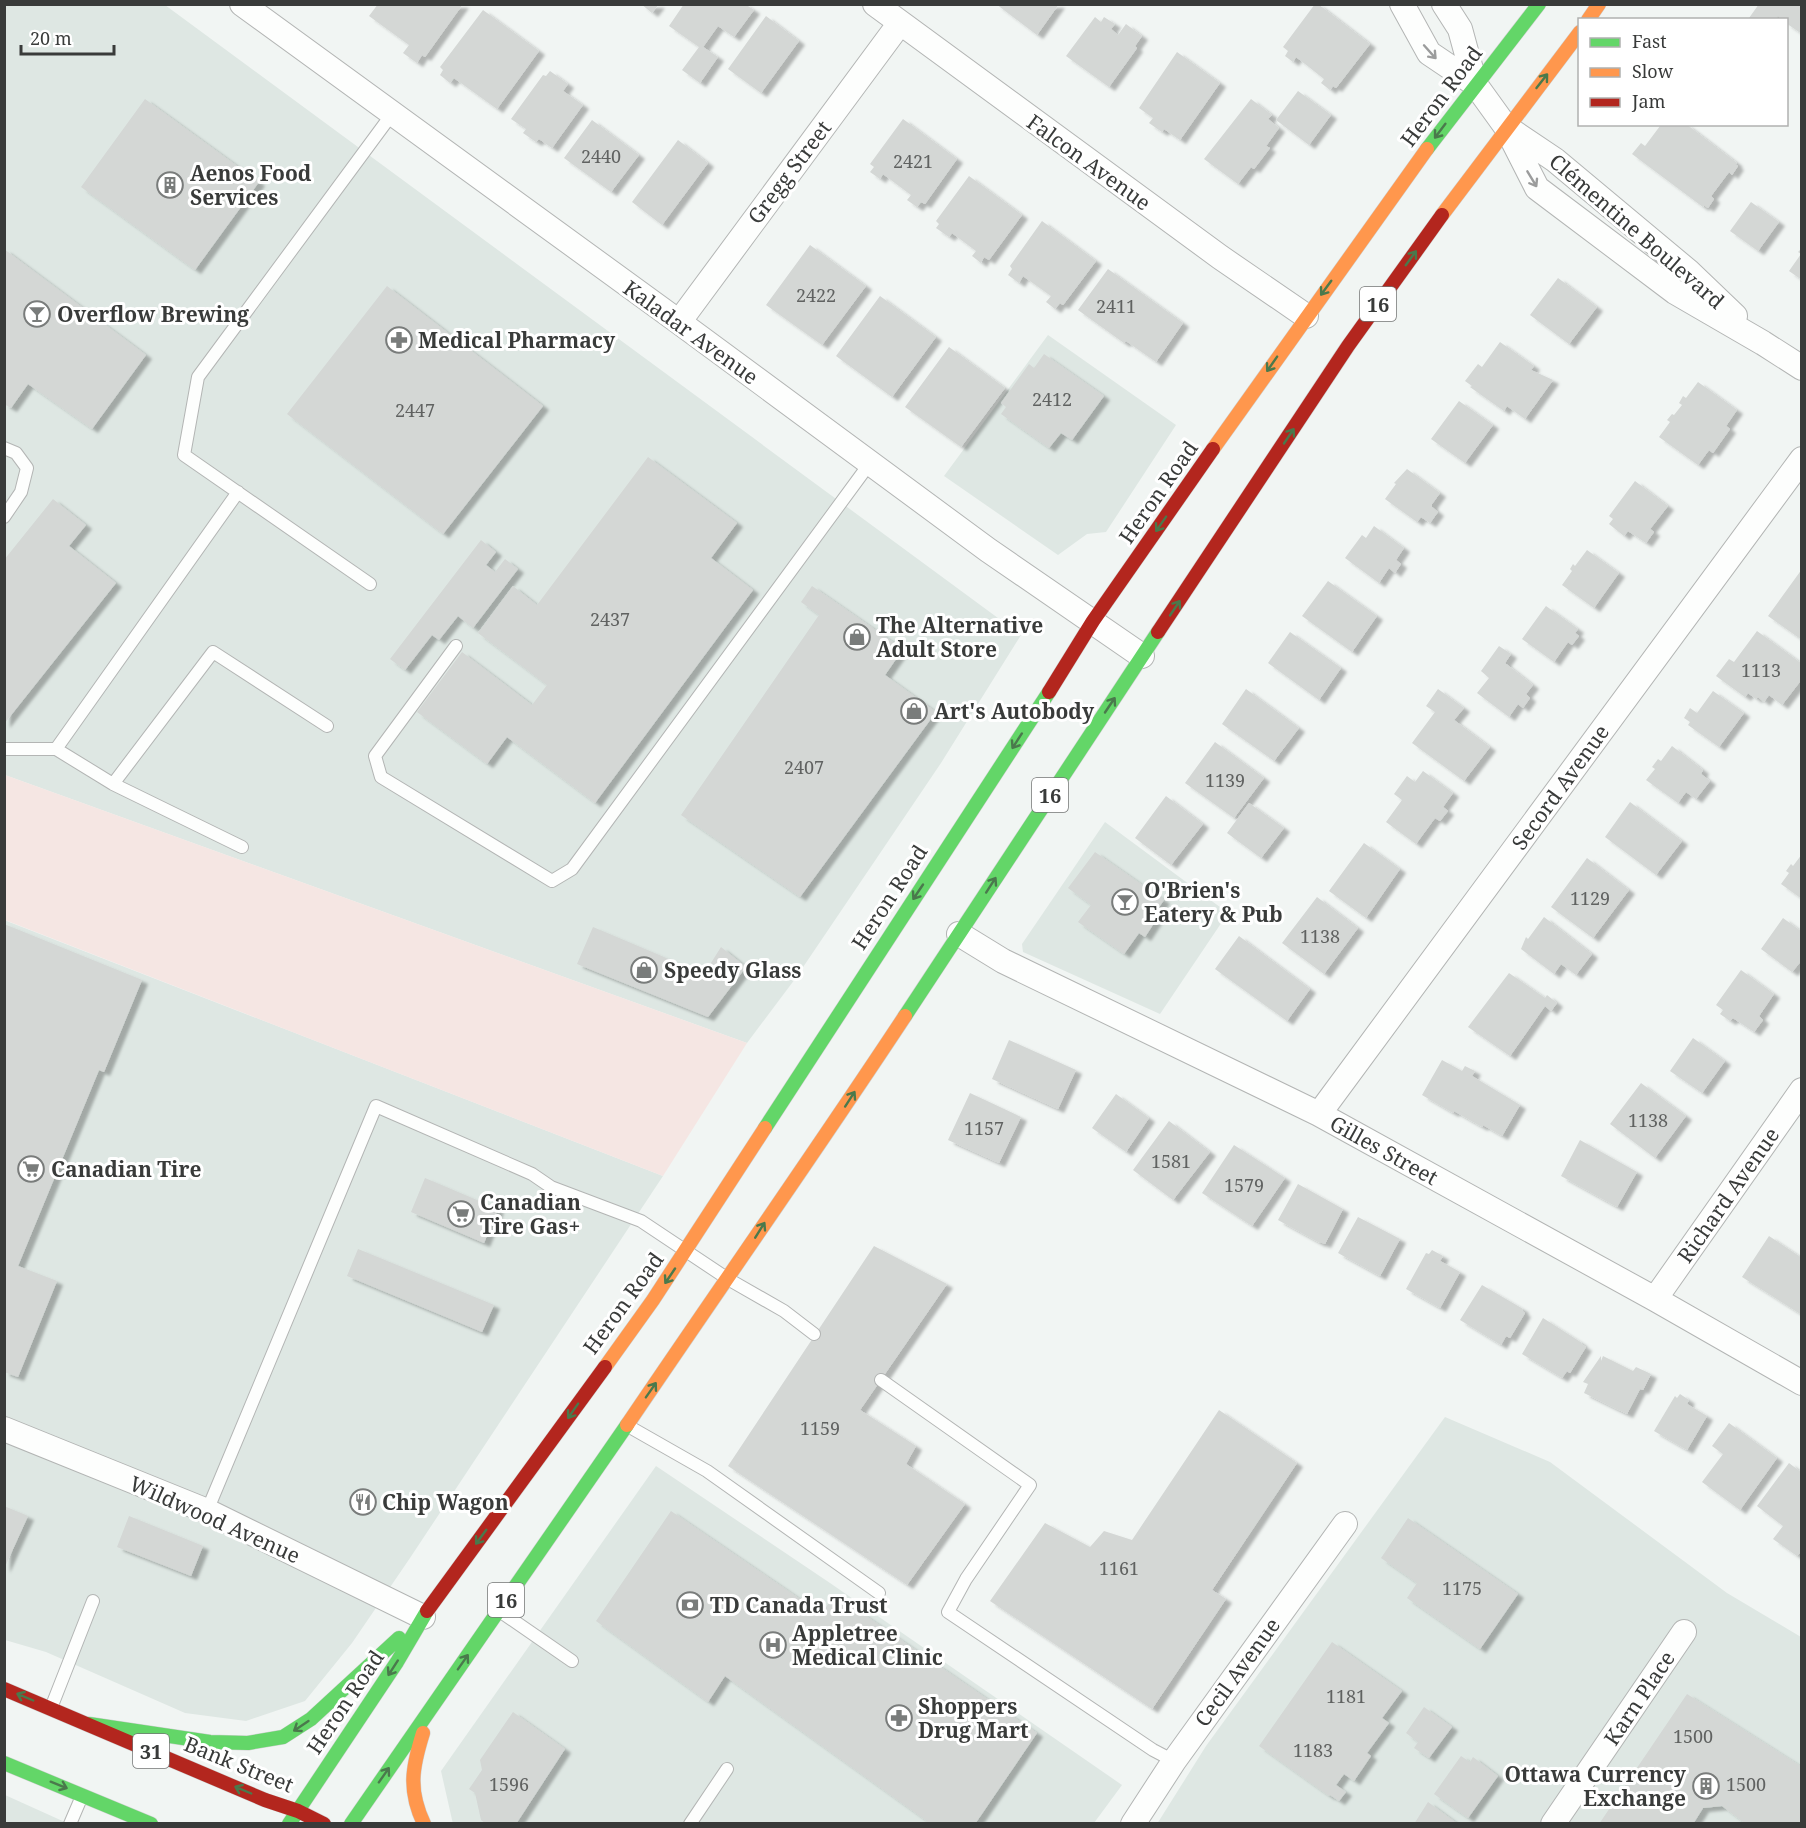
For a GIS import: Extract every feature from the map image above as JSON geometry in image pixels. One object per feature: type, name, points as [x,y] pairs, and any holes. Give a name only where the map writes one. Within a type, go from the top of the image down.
[{"type":"main road","name":"Heron Road","points":[[289,1824],[397,1662],[423,1617],[686,1251],[765,1126],[1051,690],[1093,621],[1306,316],[1475,84],[1539,4]]},
{"type":"main road","points":[[1589,18],[1599,4]]},
{"type":"main road","name":"16","points":[[351,1824],[728,1279],[766,1220],[818,1148],[1348,346],[1506,127],[1578,35]]},
{"type":"main road","points":[[89,1724],[210,1742],[248,1743],[283,1737],[311,1719],[423,1617]]},
{"type":"main road","name":"Bank Street","points":[[4,1689],[265,1800],[298,1811],[324,1824]]},
{"type":"main road","points":[[424,1824],[415,1805],[412,1774],[429,1710]]},
{"type":"main road","points":[[4,1763],[151,1824]]},
{"type":"street","name":"Kaladar Avenue","points":[[242,4],[988,550],[1142,656]]},
{"type":"street","name":"Falcon Avenue","points":[[875,4],[1220,257],[1306,316]]},
{"type":"street","name":"Clémentine Boulevard","points":[[1402,4],[1429,53],[1475,84],[1506,127],[1537,188],[1675,292],[1802,368]]},
{"type":"street","name":"Clémentine Boulevard","points":[[1444,4],[1460,29],[1475,84]]},
{"type":"street","name":"Gregg Street","points":[[679,322],[900,23]]},
{"type":"street","name":"Clémentine Boulevard","points":[[1506,127],[1546,153],[1688,271],[1763,343]]},
{"type":"street","name":"Secord Avenue","points":[[1319,1114],[1802,459]]},
{"type":"street","name":"Gilles Street","points":[[959,934],[1004,961],[1319,1114],[1655,1299],[1802,1383]]},
{"type":"street","name":"Richard Avenue","points":[[1655,1299],[1802,1090]]},
{"type":"street","name":"Wildwood Avenue","points":[[4,1429],[207,1511],[423,1617]]},
{"type":"street","name":"Cecil Avenue","points":[[1133,1824],[1174,1761],[1345,1524]]},
{"type":"street","name":"Karn Place","points":[[1553,1824],[1684,1632]]},
{"type":"lane","points":[[369,584],[184,455],[198,377],[392,114]]},
{"type":"lane","points":[[4,448],[16,453],[27,468],[21,492],[4,517]]},
{"type":"lane","points":[[456,646],[375,756],[381,777],[552,881],[572,869],[870,463]]},
{"type":"lane","points":[[56,749],[238,492]]},
{"type":"lane","points":[[113,784],[213,652],[327,726]]},
{"type":"lane","points":[[4,749],[56,749],[113,784],[242,847]]},
{"type":"lane","points":[[207,1511],[376,1106],[532,1174],[551,1187],[641,1221],[728,1279],[773,1304],[814,1334]]},
{"type":"lane","points":[[881,1380],[1030,1485],[966,1579],[948,1612],[1153,1750],[1174,1761]]},
{"type":"lane","points":[[627,1425],[707,1471],[879,1593]]},
{"type":"lane","points":[[51,1708],[93,1601]]},
{"type":"lane","points":[[499,1610],[572,1661]]},
{"type":"lane","points":[[690,1824],[727,1769]]},
{"type":"lane","points":[[70,1824],[82,1795]]},
{"type":"shaded area","points":[[4,5],[165,5],[1021,635],[941,763],[795,979],[747,1043],[5,775]]},
{"type":"shaded area","points":[[1048,335],[1176,425],[1106,532],[1087,534],[1058,555],[944,476]]},
{"type":"shaded area","points":[[5,775],[747,1043],[663,1176],[5,920]]},
{"type":"shaded area","points":[[1105,822],[1228,913],[1160,1014],[1023,952],[1022,944]]},
{"type":"shaded area","points":[[4,920],[663,1176],[410,1558],[352,1643],[305,1701],[246,1721],[185,1713],[46,1652],[5,1640]]},
{"type":"shaded area","points":[[1445,1417],[1550,1462],[1727,1593],[1801,1637],[1801,1823],[1157,1824],[1206,1746]]},
{"type":"shaded area","points":[[656,1466],[1122,1785],[1094,1823],[453,1824],[441,1771]]},
{"type":"shaded area","points":[[5,1795],[67,1823],[5,1823]]},
{"type":"building","points":[[378,4],[463,4],[425,57],[422,55],[417,63],[403,53],[409,45],[369,16]]},
{"type":"building","points":[[641,4],[659,4],[652,13]]},
{"type":"building","points":[[684,4],[745,4],[754,10],[734,37],[718,26],[703,47],[718,57],[700,83],[682,70],[699,47],[669,26]]},
{"type":"building","points":[[996,4],[1059,4],[1037,35]]},
{"type":"building","points":[[1315,4],[1370,44],[1336,88],[1333,86],[1330,90],[1321,83],[1324,79],[1296,57],[1293,62],[1285,56],[1288,51],[1283,47]]},
{"type":"building","points":[[1759,4],[1802,4],[1802,34],[1788,24],[1788,18],[1778,16],[1776,18],[1749,18]]},
{"type":"building","points":[[483,10],[539,51],[497,109],[454,78],[450,83],[440,75],[443,70],[440,67]]},
{"type":"building","points":[[766,16],[799,41],[761,93],[728,69]]},
{"type":"building","points":[[1095,17],[1101,22],[1104,17],[1115,24],[1111,29],[1118,35],[1126,24],[1142,36],[1135,46],[1137,48],[1109,87],[1066,56]]},
{"type":"building","points":[[1177,52],[1220,83],[1180,140],[1164,129],[1162,132],[1149,123],[1153,118],[1139,108]]},
{"type":"building","points":[[550,71],[568,84],[563,91],[583,105],[552,148],[539,139],[536,142],[523,133],[526,129],[511,119],[543,75],[546,76]]},
{"type":"building","points":[[1298,91],[1331,115],[1309,145],[1276,120]]},
{"type":"building","name":"Aenos Food Services","points":[[145,99],[259,182],[195,270],[81,187]]},
{"type":"building","points":[[1251,99],[1272,115],[1268,119],[1279,128],[1266,146],[1270,148],[1254,169],[1251,167],[1238,184],[1204,159]]},
{"type":"building","points":[[903,119],[957,159],[925,204],[921,202],[917,207],[907,200],[911,195],[883,174],[880,179],[870,172],[874,167],[870,164]]},
{"type":"building","points":[[592,120],[639,155],[611,192],[564,158]]},
{"type":"building","points":[[1660,126],[1689,126],[1738,166],[1732,175],[1729,172],[1711,196],[1714,199],[1708,208],[1704,205],[1703,207],[1632,154],[1641,143],[1645,146]]},
{"type":"building","points":[[678,140],[708,163],[662,225],[632,202]]},
{"type":"building","points":[[969,176],[1022,215],[989,260],[984,257],[981,263],[972,256],[976,251],[952,233],[949,237],[936,228],[939,224],[936,221]]},
{"type":"building","points":[[1751,202],[1779,222],[1758,251],[1730,231]]},
{"type":"building","points":[[1042,221],[1096,261],[1063,305],[1060,303],[1055,309],[1046,302],[1051,296],[1023,276],[1019,283],[1008,275],[1012,269],[1010,266]]},
{"type":"building","points":[[810,245],[866,286],[822,345],[766,305]]},
{"type":"building","points":[[1802,248],[1802,280],[1789,271],[1801,254],[1798,252]]},
{"type":"building","points":[[4,249],[146,355],[92,429],[28,384],[11,408],[4,404]]},
{"type":"building","points":[[1108,269],[1183,323],[1156,362],[1126,341],[1124,343],[1078,310]]},
{"type":"building","points":[[1558,278],[1597,307],[1569,344],[1530,315]]},
{"type":"building","points":[[387,286],[543,406],[443,534],[287,414]]},
{"type":"building","points":[[880,296],[936,337],[892,397],[836,356]]},
{"type":"building","points":[[1500,342],[1534,366],[1531,370],[1553,380],[1525,419],[1507,406],[1504,411],[1465,381],[1478,364],[1482,367]]},
{"type":"building","points":[[949,347],[1005,388],[961,447],[905,407]]},
{"type":"building","points":[[1044,354],[1104,396],[1072,440],[1061,433],[1049,448],[1001,414],[1006,407],[1001,403],[1029,364],[1034,368]]},
{"type":"building","points":[[1698,382],[1737,410],[1726,426],[1730,429],[1713,453],[1709,450],[1698,465],[1659,437],[1670,422],[1667,420],[1682,405],[1679,403],[1683,396],[1686,398]]},
{"type":"building","points":[[1459,401],[1493,425],[1465,463],[1431,439]]},
{"type":"building","points":[[648,457],[737,523],[711,558],[753,590],[595,803],[507,737],[487,764],[417,712],[462,652],[532,705],[547,685],[478,633],[513,586],[537,605]]},
{"type":"building","points":[[1407,469],[1440,493],[1432,504],[1438,512],[1430,523],[1421,517],[1417,522],[1385,499],[1396,484],[1394,483]]},
{"type":"building","points":[[1635,481],[1668,506],[1650,529],[1654,532],[1646,543],[1628,531],[1624,536],[1609,524],[1613,519],[1609,516]]},
{"type":"building","points":[[53,499],[86,525],[69,546],[116,583],[4,724],[4,560]]},
{"type":"building","points":[[1374,526],[1404,548],[1396,560],[1401,564],[1395,573],[1389,568],[1379,583],[1345,558],[1362,535],[1366,538]]},
{"type":"building","points":[[481,540],[496,552],[486,565],[495,572],[505,559],[518,569],[473,628],[458,616],[439,640],[432,635],[405,670],[390,659]]},
{"type":"building","points":[[1587,550],[1619,573],[1594,608],[1562,585],[1572,571],[1570,569],[1573,564],[1575,566]]},
{"type":"building","points":[[1802,569],[1802,640],[1768,616]]},
{"type":"building","points":[[1328,581],[1377,616],[1352,652],[1302,616]]},
{"type":"building","points":[[812,586],[903,649],[885,675],[936,712],[800,897],[681,815],[819,615],[801,602]]},
{"type":"building","points":[[1546,606],[1578,629],[1575,633],[1579,636],[1572,645],[1568,642],[1554,662],[1522,639]]},
{"type":"building","points":[[1757,631],[1802,664],[1802,679],[1782,705],[1769,695],[1764,702],[1748,693],[1745,697],[1716,676],[1729,659],[1734,662]]},
{"type":"building","points":[[1290,632],[1341,668],[1319,700],[1268,663]]},
{"type":"building","points":[[1499,646],[1511,654],[1505,663],[1533,685],[1526,694],[1530,698],[1523,708],[1518,704],[1509,717],[1477,693],[1489,678],[1481,671]]},
{"type":"building","points":[[1246,689],[1299,728],[1274,761],[1222,724]]},
{"type":"building","points":[[1438,689],[1464,708],[1454,720],[1490,747],[1464,781],[1412,743],[1435,712],[1426,706]]},
{"type":"building","points":[[1713,691],[1744,713],[1719,747],[1688,725],[1690,722],[1684,718],[1690,708],[1697,713]]},
{"type":"building","points":[[1215,742],[1264,778],[1234,818],[1185,783]]},
{"type":"building","points":[[1672,746],[1703,770],[1701,774],[1710,781],[1696,799],[1686,792],[1678,803],[1646,780],[1655,769],[1652,767],[1658,759],[1661,761]]},
{"type":"building","points":[[1423,771],[1453,793],[1443,807],[1448,811],[1440,821],[1435,818],[1416,844],[1386,822],[1402,800],[1394,794],[1407,776],[1415,782]]},
{"type":"building","points":[[1166,796],[1203,824],[1171,865],[1135,838]]},
{"type":"building","points":[[1630,802],[1682,841],[1656,875],[1605,837]]},
{"type":"building","points":[[1249,803],[1284,828],[1261,858],[1227,833]]},
{"type":"building","points":[[1364,843],[1400,869],[1366,918],[1329,891]]},
{"type":"building","name":"O'Brien's Eatery & Pub","points":[[1095,852],[1164,900],[1152,917],[1156,920],[1145,937],[1139,933],[1124,954],[1078,922],[1091,905],[1068,888]]},
{"type":"building","points":[[1802,854],[1802,899],[1781,884],[1789,873],[1786,871]]},
{"type":"building","points":[[1587,858],[1629,890],[1593,938],[1551,907]]},
{"type":"building","points":[[1317,897],[1358,928],[1324,974],[1282,943]]},
{"type":"building","points":[[1544,917],[1592,954],[1576,975],[1561,964],[1554,974],[1521,949],[1526,937],[1528,939]]},
{"type":"building","points":[[1783,918],[1802,932],[1802,960],[1792,972],[1761,949]]},
{"type":"building","name":"Canadian Tire","points":[[4,924],[142,980],[104,1072],[99,1070],[18,1266],[57,1281],[18,1377],[4,1372]]},
{"type":"building","name":"Speedy Glass","points":[[593,927],[704,974],[721,947],[746,967],[708,1017],[577,964]]},
{"type":"building","points":[[1239,936],[1310,989],[1287,1021],[1215,969]]},
{"type":"building","points":[[1741,970],[1774,994],[1759,1016],[1763,1020],[1754,1032],[1733,1018],[1730,1021],[1720,1014],[1723,1010],[1716,1005]]},
{"type":"building","points":[[1509,973],[1545,998],[1547,995],[1557,1003],[1551,1011],[1545,1006],[1510,1056],[1468,1027]]},
{"type":"building","points":[[1693,1038],[1725,1061],[1702,1093],[1670,1071]]},
{"type":"building","points":[[1009,1040],[1076,1070],[1058,1109],[992,1079]]},
{"type":"building","points":[[1442,1060],[1462,1071],[1465,1066],[1475,1071],[1472,1076],[1520,1105],[1502,1136],[1454,1111],[1453,1113],[1422,1095]]},
{"type":"building","points":[[1641,1083],[1686,1116],[1655,1158],[1610,1124]]},
{"type":"building","points":[[970,1093],[1021,1117],[999,1163],[948,1140]]},
{"type":"building","points":[[1116,1094],[1149,1118],[1126,1152],[1092,1128]]},
{"type":"building","points":[[1169,1121],[1210,1152],[1173,1200],[1133,1170]]},
{"type":"building","points":[[1580,1140],[1637,1172],[1617,1207],[1561,1176]]},
{"type":"building","points":[[1234,1145],[1285,1178],[1252,1226],[1202,1193]]},
{"type":"building","points":[[425,1178],[498,1209],[484,1243],[411,1212]]},
{"type":"building","points":[[1298,1184],[1343,1209],[1325,1244],[1278,1220]]},
{"type":"building","points":[[1358,1217],[1400,1239],[1380,1276],[1338,1253]]},
{"type":"building","points":[[1769,1236],[1802,1258],[1802,1315],[1742,1277]]},
{"type":"building","points":[[874,1246],[947,1284],[860,1410],[916,1446],[906,1464],[965,1504],[907,1585],[728,1466]]},
{"type":"building","points":[[358,1249],[494,1305],[482,1332],[347,1276]]},
{"type":"building","points":[[1432,1250],[1443,1256],[1440,1261],[1460,1272],[1440,1308],[1406,1289],[1426,1253],[1429,1254]]},
{"type":"building","points":[[1482,1285],[1523,1309],[1525,1313],[1510,1338],[1506,1336],[1501,1345],[1460,1320]]},
{"type":"building","points":[[1543,1318],[1586,1347],[1570,1373],[1567,1371],[1562,1378],[1522,1354]]},
{"type":"building","points":[[1601,1356],[1601,1361],[1603,1356],[1633,1371],[1636,1367],[1651,1374],[1627,1414],[1584,1393],[1588,1384],[1583,1382]]},
{"type":"building","points":[[1680,1394],[1689,1400],[1687,1404],[1707,1416],[1687,1450],[1654,1431],[1675,1396],[1677,1398]]},
{"type":"building","points":[[1219,1410],[1297,1463],[1212,1590],[1226,1599],[1152,1709],[990,1601],[1045,1523],[1090,1547],[1104,1531],[1132,1540]]},
{"type":"building","points":[[1729,1423],[1777,1458],[1740,1510],[1702,1482],[1723,1454],[1712,1446]]},
{"type":"building","points":[[1789,1463],[1802,1473],[1802,1551],[1797,1556],[1773,1539],[1783,1526],[1757,1506]]},
{"type":"building","points":[[4,1506],[28,1516],[4,1569]]},
{"type":"building","points":[[671,1511],[822,1614],[834,1594],[1037,1733],[975,1824],[931,1824],[725,1676],[708,1702],[596,1621]]},
{"type":"building","points":[[129,1516],[203,1546],[191,1576],[117,1547]]},
{"type":"building","points":[[1408,1518],[1518,1594],[1480,1649],[1407,1598],[1417,1583],[1381,1558]]},
{"type":"building","points":[[1332,1642],[1402,1691],[1382,1718],[1389,1723],[1367,1753],[1371,1756],[1354,1781],[1344,1774],[1336,1785],[1346,1792],[1339,1801],[1259,1746]]},
{"type":"building","points":[[1687,1694],[1802,1767],[1802,1824],[1746,1824],[1722,1806],[1703,1808],[1693,1824],[1599,1824]]},
{"type":"building","points":[[1424,1707],[1452,1727],[1429,1758],[1414,1748],[1418,1742],[1406,1733]]},
{"type":"building","points":[[513,1712],[565,1749],[516,1824],[486,1824],[481,1820],[475,1793],[469,1789],[482,1770],[480,1760]]},
{"type":"building","points":[[1461,1756],[1470,1762],[1473,1757],[1498,1776],[1468,1818],[1434,1794]]},
{"type":"building","points":[[1428,1802],[1458,1824],[1414,1824]]},
{"type":"traffic: fast","points":[[1427,149],[1539,4]]},
{"type":"traffic: fast","points":[[905,1016],[1158,632]]},
{"type":"traffic: fast","points":[[765,1128],[1049,692]]},
{"type":"traffic: fast","points":[[351,1824],[627,1425]]},
{"type":"traffic: fast","points":[[289,1824],[397,1662],[427,1611]]},
{"type":"traffic: fast","points":[[89,1724],[210,1742],[248,1743],[283,1737],[311,1719],[399,1638]]},
{"type":"traffic: fast","points":[[4,1763],[151,1824]]},
{"type":"traffic: slow","points":[[1589,18],[1599,4]]},
{"type":"traffic: slow","points":[[1442,215],[1578,35]]},
{"type":"traffic: slow","points":[[1213,449],[1427,149]]},
{"type":"traffic: slow","points":[[627,1425],[905,1016]]},
{"type":"traffic: slow","points":[[605,1367],[653,1300],[765,1128]]},
{"type":"traffic: slow","points":[[423,1733],[413,1779],[416,1800],[424,1824]]},
{"type":"traffic: jam","points":[[1158,632],[1348,346],[1442,215]]},
{"type":"traffic: jam","points":[[1049,692],[1093,621],[1213,449]]},
{"type":"traffic: jam","points":[[427,1611],[605,1367]]},
{"type":"traffic: jam","points":[[4,1689],[265,1800],[298,1811],[324,1824]]},
{"type":"place","name":"Aenos Food Services","points":[[170,185]]},
{"type":"place","name":"Overflow Brewing","points":[[37,314]]},
{"type":"place","name":"Medical Pharmacy","points":[[399,340]]},
{"type":"place","name":"The Alternative Adult Store","points":[[857,637]]},
{"type":"place","name":"Art's Autobody","points":[[914,711]]},
{"type":"place","name":"O'Brien's Eatery & Pub","points":[[1125,902]]},
{"type":"place","name":"Speedy Glass","points":[[644,970]]},
{"type":"place","name":"Canadian Tire","points":[[31,1169]]},
{"type":"place","name":"Canadian Tire Gas+","points":[[461,1214]]},
{"type":"place","name":"Chip Wagon","points":[[363,1502]]},
{"type":"place","name":"TD Canada Trust","points":[[690,1605]]},
{"type":"place","name":"Appletree Medical Clinic","points":[[773,1645]]},
{"type":"place","name":"Shoppers Drug Mart","points":[[899,1718]]},
{"type":"place","name":"Ottawa Currency Exchange","points":[[1706,1786]]}]
